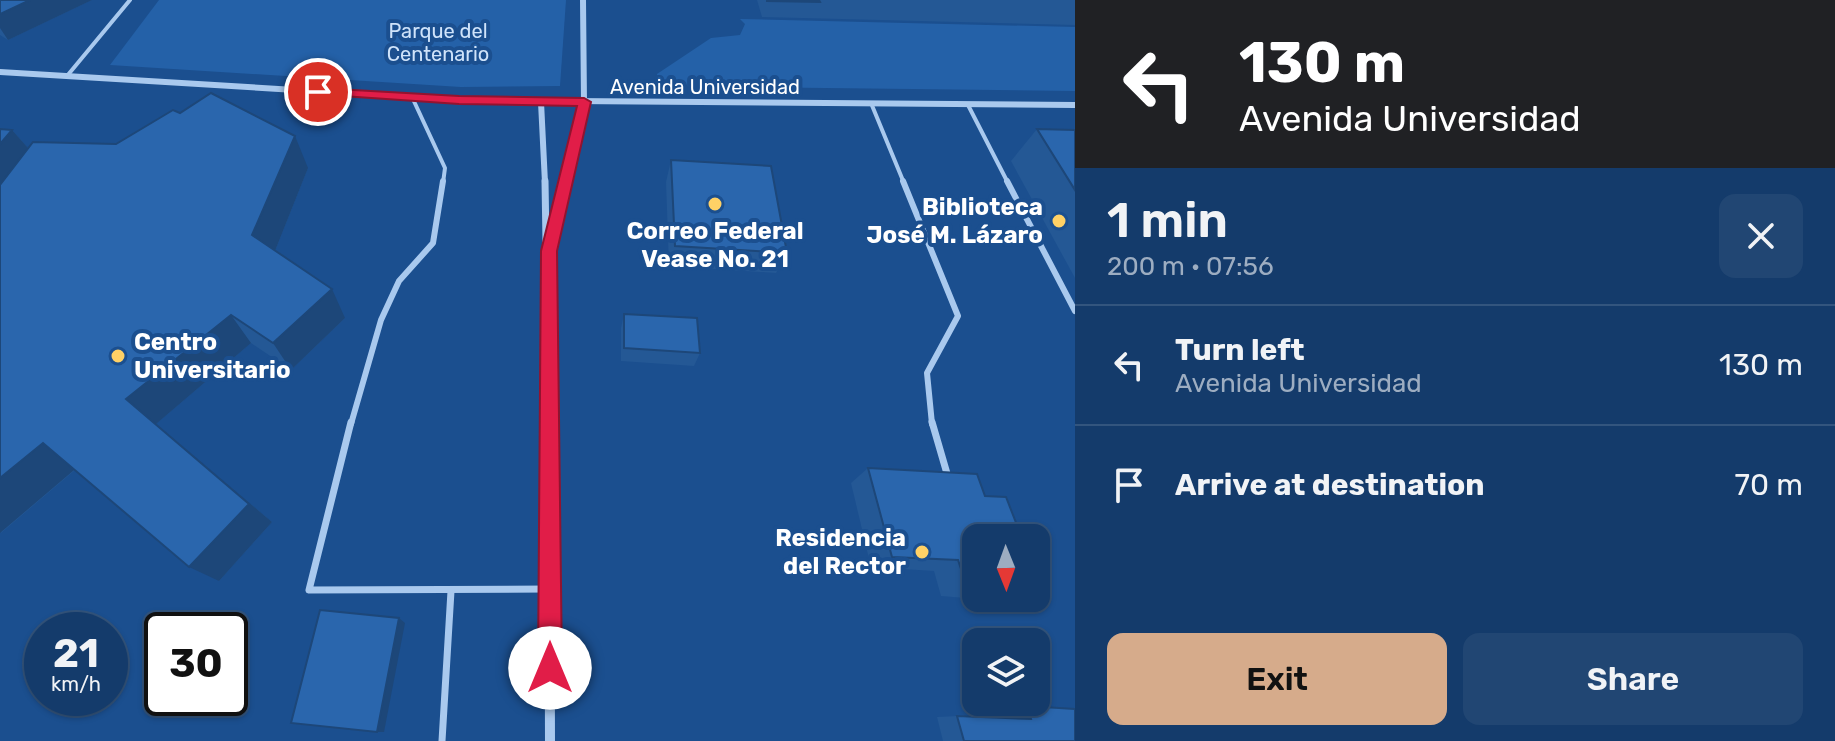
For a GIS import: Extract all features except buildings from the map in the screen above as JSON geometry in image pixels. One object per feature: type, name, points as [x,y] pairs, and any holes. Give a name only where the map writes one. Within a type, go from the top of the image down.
[{"type":"street","points":[[549,251],[584,102],[583,0]]},
{"type":"street","name":"Avenida Universidad","points":[[0,72],[541,102],[1075,105]]},
{"type":"street","points":[[541,102],[549,251],[550,741]]},
{"type":"lane","points":[[67,76],[130,0]]},
{"type":"lane","points":[[412,97],[445,168],[433,243],[399,281],[381,320],[340,460],[309,590],[550,589]]},
{"type":"lane","points":[[871,103],[958,316],[927,373],[933,434],[948,477]]},
{"type":"lane","points":[[968,105],[1075,311]]},
{"type":"lane","points":[[442,741],[451,591]]},
{"type":"green space","name":"Parque del Centenario","points":[[159,0],[566,0],[560,86],[461,87],[110,65]]},
{"type":"green space","points":[[740,19],[1075,27],[1075,91],[659,86],[657,74],[711,38],[740,35],[745,24]]},
{"type":"place","name":"Correo Federal Vease No. 21","points":[[715,204]]},
{"type":"place","name":"Biblioteca José M. Lázaro","points":[[1059,221]]},
{"type":"place","name":"Centro Universitario","points":[[118,356]]},
{"type":"place","name":"Residencia del Rector","points":[[922,552]]},
{"type":"route","points":[[318,92],[459,100],[584,102],[549,251],[550,668]]}]
